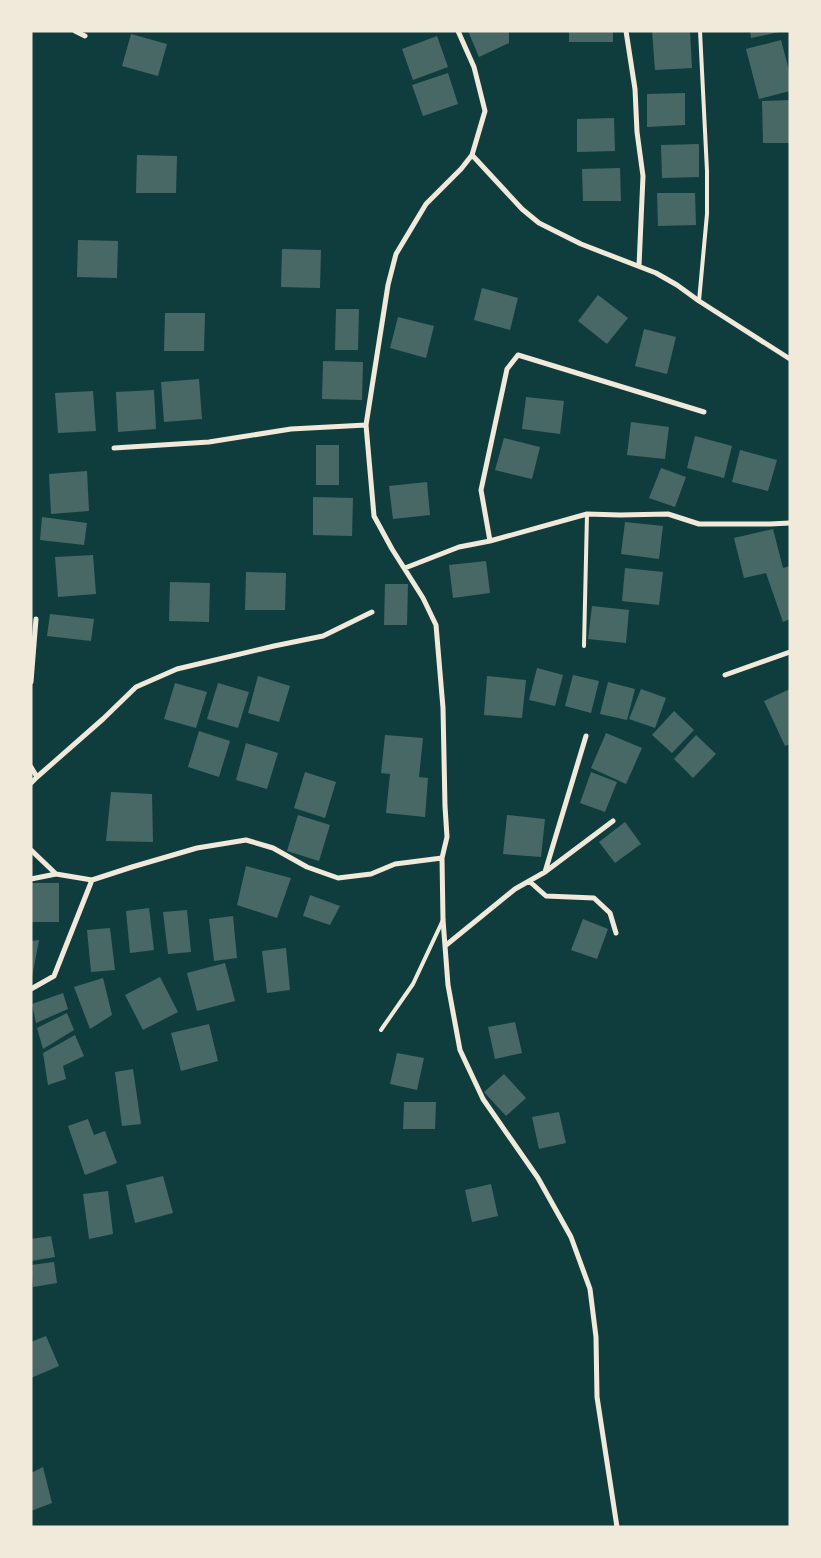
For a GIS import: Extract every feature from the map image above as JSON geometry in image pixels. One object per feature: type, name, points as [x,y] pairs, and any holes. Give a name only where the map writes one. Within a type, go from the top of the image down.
[{"type":"street","points":[[74,31],[85,36]]},
{"type":"street","points":[[458,31],[474,67],[485,111],[472,155],[461,169],[426,204],[396,254],[388,285],[366,425],[374,516],[423,598],[436,625],[443,708],[447,837],[442,858],[443,920],[448,985],[460,1050],[483,1099],[538,1178],[571,1237],[590,1289],[596,1337],[597,1397],[616,1527]]},
{"type":"street","points":[[626,31],[635,89],[637,132],[643,176],[639,266]]},
{"type":"street","points":[[472,155],[522,209],[539,223],[581,244],[639,266],[677,285],[699,302],[790,359]]},
{"type":"street","points":[[490,541],[481,490],[507,369],[518,355],[704,412]]},
{"type":"street","points":[[114,448],[210,442],[291,429],[366,425]]},
{"type":"street","points":[[405,568],[459,547],[490,541],[587,514],[620,516],[668,514],[699,524],[790,523]]},
{"type":"street","points":[[31,783],[104,719],[136,687],[177,669],[323,636],[372,612]]},
{"type":"street","points":[[31,682],[36,619]]},
{"type":"street","points":[[725,675],[790,652]]},
{"type":"street","points":[[545,872],[586,736]]},
{"type":"street","points":[[31,767],[37,777]]},
{"type":"street","points":[[445,946],[515,889],[545,872],[613,822]]},
{"type":"street","points":[[31,879],[56,874],[92,880],[197,848],[246,840],[273,848],[307,868],[338,878],[371,874],[395,864],[442,858]]},
{"type":"street","points":[[31,850],[56,874]]},
{"type":"street","points":[[31,989],[54,976],[92,880]]},
{"type":"street","points":[[529,881],[546,896],[594,898],[610,914],[616,933]]},
{"type":"lane","points":[[699,302],[707,214],[707,171],[700,31]]},
{"type":"lane","points":[[584,646],[587,514]]},
{"type":"lane","points":[[381,1030],[413,984],[443,920]]},
{"type":"building","points":[[468,31],[509,31],[509,43],[479,57]]},
{"type":"building","points":[[569,31],[613,31],[613,42],[569,42]]},
{"type":"building","points":[[652,31],[690,31],[692,68],[655,70]]},
{"type":"building","points":[[750,31],[779,31],[779,32],[751,38]]},
{"type":"building","points":[[131,34],[167,44],[158,76],[122,66]]},
{"type":"building","points":[[437,36],[448,67],[413,80],[402,49]]},
{"type":"building","points":[[781,40],[790,74],[790,91],[759,99],[746,49]]},
{"type":"building","points":[[448,73],[458,104],[423,116],[412,85]]},
{"type":"building","points":[[685,93],[685,125],[647,127],[647,94]]},
{"type":"building","points":[[790,100],[790,143],[763,143],[762,101]]},
{"type":"building","points":[[614,118],[615,151],[577,152],[577,119]]},
{"type":"building","points":[[699,144],[699,177],[662,178],[661,145]]},
{"type":"building","points":[[137,155],[177,156],[176,193],[136,193]]},
{"type":"building","points":[[620,168],[621,201],[583,201],[582,169]]},
{"type":"building","points":[[657,193],[695,193],[696,225],[658,226]]},
{"type":"building","points":[[78,240],[118,241],[117,278],[77,277]]},
{"type":"building","points":[[282,249],[321,250],[320,288],[281,287]]},
{"type":"building","points":[[482,288],[518,298],[510,330],[474,320]]},
{"type":"building","points":[[598,295],[628,318],[607,344],[578,321]]},
{"type":"building","points":[[336,309],[359,309],[358,350],[335,350]]},
{"type":"building","points":[[165,313],[205,313],[204,351],[164,351]]},
{"type":"building","points":[[398,317],[434,326],[426,358],[390,348]]},
{"type":"building","points":[[644,329],[676,337],[667,374],[635,366]]},
{"type":"building","points":[[323,361],[363,362],[362,400],[322,399]]},
{"type":"building","points":[[199,379],[202,419],[164,422],[161,382]]},
{"type":"building","points":[[154,390],[156,429],[118,432],[116,392]]},
{"type":"building","points":[[93,391],[96,431],[58,433],[55,393]]},
{"type":"building","points":[[526,397],[564,401],[560,434],[522,429]]},
{"type":"building","points":[[631,422],[669,427],[665,459],[627,455]]},
{"type":"building","points":[[695,436],[732,446],[724,478],[687,468]]},
{"type":"building","points":[[504,438],[540,447],[532,479],[495,470]]},
{"type":"building","points":[[316,445],[339,445],[339,485],[316,485]]},
{"type":"building","points":[[740,450],[777,460],[768,491],[732,482]]},
{"type":"building","points":[[661,468],[686,477],[675,507],[649,498]]},
{"type":"building","points":[[87,471],[89,511],[51,514],[49,474]]},
{"type":"building","points":[[427,482],[430,515],[393,519],[389,486]]},
{"type":"building","points":[[313,497],[353,498],[352,536],[313,535]]},
{"type":"building","points":[[42,517],[87,523],[84,545],[40,540]]},
{"type":"building","points":[[625,522],[663,526],[659,559],[621,554]]},
{"type":"building","points":[[773,529],[783,568],[790,566],[790,619],[783,622],[766,573],[744,578],[734,538]]},
{"type":"building","points":[[93,555],[96,594],[58,597],[55,557]]},
{"type":"building","points":[[486,561],[490,593],[453,598],[449,565]]},
{"type":"building","points":[[625,568],[663,572],[659,605],[622,601]]},
{"type":"building","points":[[246,572],[286,573],[285,610],[245,610]]},
{"type":"building","points":[[170,582],[210,583],[209,622],[169,621]]},
{"type":"building","points":[[385,584],[408,584],[407,625],[384,625]]},
{"type":"building","points":[[592,606],[629,610],[626,643],[588,639]]},
{"type":"building","points":[[50,614],[94,619],[91,641],[47,636]]},
{"type":"building","points":[[537,668],[563,675],[555,706],[529,700]]},
{"type":"building","points":[[573,675],[599,681],[591,713],[565,706]]},
{"type":"building","points":[[258,676],[290,686],[279,722],[248,713]]},
{"type":"building","points":[[487,676],[526,680],[522,718],[484,715]]},
{"type":"building","points":[[608,682],[635,689],[627,720],[600,714]]},
{"type":"building","points":[[175,683],[207,692],[196,728],[164,719]]},
{"type":"building","points":[[218,683],[249,692],[238,728],[207,719]]},
{"type":"building","points":[[641,689],[666,698],[655,728],[629,719]]},
{"type":"building","points":[[790,689],[790,744],[785,746],[764,701]]},
{"type":"building","points":[[674,711],[694,730],[672,753],[652,735]]},
{"type":"building","points":[[199,731],[230,741],[219,777],[188,767]]},
{"type":"building","points":[[606,733],[642,748],[626,784],[591,768]]},
{"type":"building","points":[[385,735],[423,738],[419,777],[428,778],[425,817],[386,813],[390,774],[381,773]]},
{"type":"building","points":[[696,735],[716,754],[693,778],[674,759]]},
{"type":"building","points":[[246,743],[278,753],[267,789],[236,780]]},
{"type":"building","points":[[305,772],[336,782],[325,818],[294,808]]},
{"type":"building","points":[[591,772],[617,782],[605,812],[580,803]]},
{"type":"building","points":[[111,792],[152,794],[153,842],[106,841]]},
{"type":"building","points":[[298,815],[330,825],[319,861],[287,851]]},
{"type":"building","points":[[507,815],[545,819],[541,857],[503,854]]},
{"type":"building","points":[[625,822],[641,844],[615,863],[599,842]]},
{"type":"building","points":[[246,866],[291,878],[277,918],[237,905]]},
{"type":"building","points":[[31,883],[59,883],[59,922],[31,922]]},
{"type":"building","points":[[310,895],[340,906],[330,925],[303,916]]},
{"type":"building","points":[[149,908],[154,950],[130,953],[126,911]]},
{"type":"building","points":[[187,910],[191,952],[168,954],[163,912]]},
{"type":"building","points":[[233,916],[237,958],[214,961],[209,919]]},
{"type":"building","points":[[583,919],[608,929],[597,959],[571,950]]},
{"type":"building","points":[[110,928],[115,970],[91,972],[87,930]]},
{"type":"building","points":[[39,940],[32,977],[31,977],[31,941]]},
{"type":"building","points":[[286,948],[290,990],[267,993],[262,951]]},
{"type":"building","points":[[225,963],[235,1001],[197,1011],[187,973]]},
{"type":"building","points":[[160,977],[178,1012],[143,1030],[125,995]]},
{"type":"building","points":[[103,978],[112,1015],[90,1029],[74,987]]},
{"type":"building","points":[[63,993],[68,1009],[36,1023],[32,1004]]},
{"type":"building","points":[[67,1013],[74,1030],[43,1049],[37,1028]]},
{"type":"building","points":[[515,1022],[522,1053],[495,1059],[488,1027]]},
{"type":"building","points":[[209,1024],[218,1061],[181,1071],[171,1033]]},
{"type":"building","points":[[75,1035],[84,1056],[63,1066],[66,1079],[48,1085],[43,1053]]},
{"type":"building","points":[[397,1053],[424,1058],[417,1090],[390,1084]]},
{"type":"building","points":[[133,1069],[141,1124],[122,1126],[115,1072]]},
{"type":"building","points":[[504,1074],[526,1098],[506,1116],[484,1092]]},
{"type":"building","points":[[404,1102],[436,1102],[435,1129],[403,1129]]},
{"type":"building","points":[[559,1112],[566,1143],[539,1149],[532,1117]]},
{"type":"building","points":[[88,1119],[94,1135],[105,1131],[117,1163],[85,1175],[68,1126]]},
{"type":"building","points":[[163,1176],[173,1213],[135,1223],[126,1185]]},
{"type":"building","points":[[491,1184],[498,1216],[472,1222],[465,1190]]},
{"type":"building","points":[[108,1191],[113,1234],[89,1239],[83,1194]]},
{"type":"building","points":[[51,1236],[55,1257],[31,1261],[31,1239]]},
{"type":"building","points":[[54,1262],[57,1283],[33,1287],[31,1265]]},
{"type":"building","points":[[46,1336],[59,1366],[31,1378],[31,1342]]},
{"type":"building","points":[[43,1467],[52,1503],[31,1511],[31,1473]]}]
